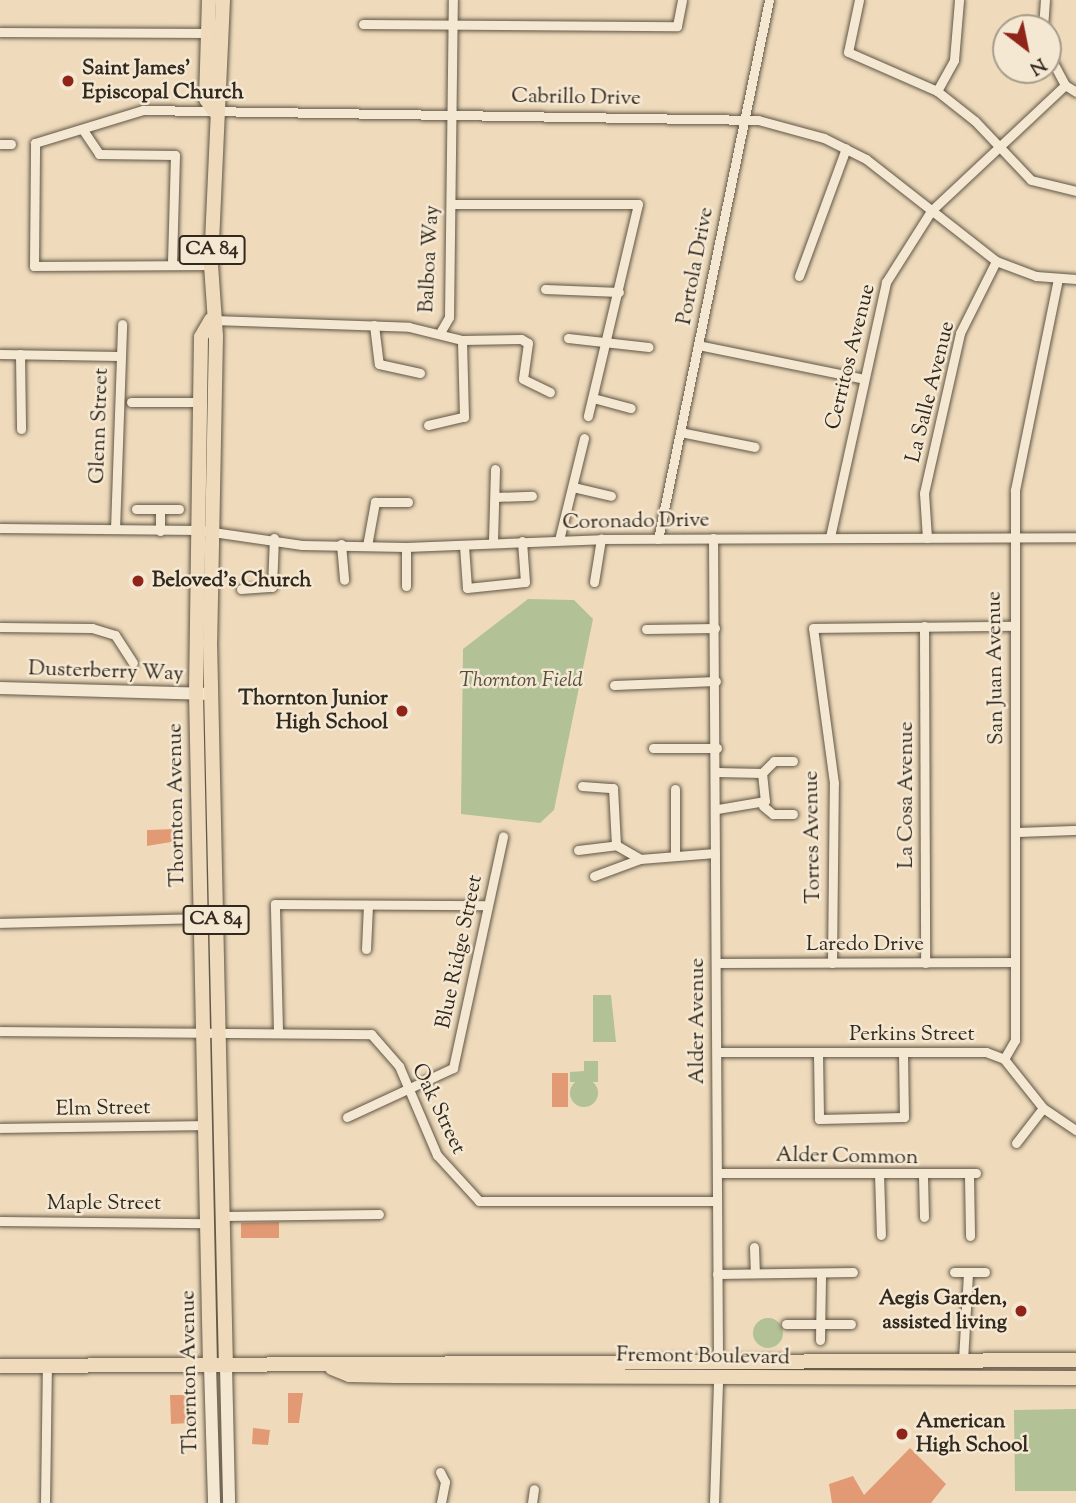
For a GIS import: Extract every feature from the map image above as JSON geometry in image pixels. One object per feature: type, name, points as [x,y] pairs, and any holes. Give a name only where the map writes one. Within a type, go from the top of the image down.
[{"type":"main road","name":"Thornton Avenue","points":[[209,0],[206,99],[215,111]]},
{"type":"main road","name":"Thornton Avenue","points":[[223,0],[221,99],[215,111],[211,265],[201,918],[225,1216],[226,1366]]},
{"type":"main road","name":"Thornton Avenue","points":[[206,530],[201,337],[211,320]]},
{"type":"main road","name":"Thornton Avenue","points":[[203,694],[212,1030],[206,1125],[210,1366]]},
{"type":"main road","name":"Fremont Boulevard","points":[[0,1366],[332,1368],[363,1360],[1076,1360]]},
{"type":"main road","name":"Fremont Boulevard","points":[[332,1368],[349,1376],[718,1380],[1076,1378]]},
{"type":"street","name":"Balboa Way","points":[[211,320],[374,325],[441,331],[449,317],[453,0]]},
{"type":"street","points":[[363,24],[677,26],[682,0]]},
{"type":"street","name":"Portola Drive","points":[[658,539],[769,0]]},
{"type":"street","points":[[859,0],[848,52],[937,91],[1031,180],[1076,191]]},
{"type":"street","points":[[937,91],[954,60],[959,0]]},
{"type":"street","points":[[0,32],[207,33]]},
{"type":"street","points":[[1062,79],[1065,85],[1076,92]]},
{"type":"street","name":"Cerritos Avenue","points":[[830,537],[860,378],[886,282],[931,211],[1065,85]]},
{"type":"street","name":"Cabrillo Drive","points":[[172,265],[34,266],[35,143],[83,130],[126,112],[744,118],[846,148],[996,261],[1058,278],[1076,279]]},
{"type":"street","points":[[83,130],[99,154],[175,155],[172,265],[211,265]]},
{"type":"street","points":[[0,144],[11,144]]},
{"type":"street","points":[[799,276],[846,148]]},
{"type":"street","points":[[451,204],[638,204],[609,343],[588,416]]},
{"type":"street","name":"La Salle Avenue","points":[[927,538],[924,494],[960,333],[996,261]]},
{"type":"street","name":"San Juan Avenue","points":[[1004,1059],[1014,1040],[1012,626],[1015,490],[1058,278]]},
{"type":"street","points":[[545,289],[619,292]]},
{"type":"street","name":"Glenn Street","points":[[114,529],[122,324]]},
{"type":"street","points":[[374,325],[379,364],[420,373]]},
{"type":"street","points":[[441,331],[462,340],[527,340],[523,379],[550,392]]},
{"type":"street","points":[[568,338],[648,347]]},
{"type":"street","points":[[428,425],[464,417],[462,340]]},
{"type":"street","points":[[698,345],[860,378]]},
{"type":"street","points":[[0,354],[119,356]]},
{"type":"street","points":[[20,354],[21,429]]},
{"type":"street","points":[[593,398],[631,408]]},
{"type":"street","points":[[131,402],[201,402]]},
{"type":"street","points":[[680,432],[755,447]]},
{"type":"street","points":[[559,540],[584,438]]},
{"type":"street","points":[[493,541],[495,469]]},
{"type":"street","points":[[573,487],[611,496]]},
{"type":"street","points":[[495,497],[532,496]]},
{"type":"street","points":[[367,546],[375,502],[408,502]]},
{"type":"street","points":[[136,509],[179,509]]},
{"type":"street","points":[[160,509],[160,531]]},
{"type":"street","name":"Coronado Drive","points":[[0,528],[206,530],[341,544],[406,547],[464,546],[493,541],[601,539],[1076,537]]},
{"type":"street","points":[[241,589],[272,587],[274,538]]},
{"type":"street","name":"Alder Avenue","points":[[713,538],[718,1052],[718,1380],[714,1503]]},
{"type":"street","points":[[594,582],[601,539]]},
{"type":"street","points":[[464,546],[467,588],[525,582],[522,541]]},
{"type":"street","points":[[341,544],[344,580]]},
{"type":"street","points":[[406,547],[406,586]]},
{"type":"street","points":[[924,626],[1012,626]]},
{"type":"street","name":"Torres Avenue","points":[[832,963],[834,783],[813,628],[924,626]]},
{"type":"street","name":"La Cosa Avenue","points":[[924,626],[925,963]]},
{"type":"street","points":[[0,627],[92,628],[115,635],[134,663]]},
{"type":"street","points":[[646,629],[715,628]]},
{"type":"street","points":[[614,685],[716,681]]},
{"type":"street","name":"Dusterberry Way","points":[[0,688],[203,694]]},
{"type":"street","points":[[653,748],[717,748]]},
{"type":"street","points":[[717,772],[762,773],[774,761],[793,761]]},
{"type":"street","points":[[762,773],[763,806]]},
{"type":"street","points":[[582,786],[613,788],[616,845]]},
{"type":"street","points":[[675,789],[675,853]]},
{"type":"street","points":[[717,809],[763,806],[774,814],[793,814]]},
{"type":"street","points":[[1015,832],[1076,830]]},
{"type":"street","name":"Blue Ridge Street","points":[[409,1089],[453,1069],[486,905],[503,836]]},
{"type":"street","points":[[578,850],[616,845],[640,859]]},
{"type":"street","points":[[594,876],[640,859],[675,853],[715,853]]},
{"type":"street","points":[[278,1031],[275,904],[486,905]]},
{"type":"street","points":[[366,949],[368,905]]},
{"type":"street","points":[[0,923],[201,918]]},
{"type":"street","name":"Laredo Drive","points":[[717,963],[1013,962]]},
{"type":"street","name":"Oak Street","points":[[0,1031],[212,1030],[371,1034],[409,1089],[437,1155],[479,1201],[717,1201]]},
{"type":"street","name":"Perkins Street","points":[[718,1052],[986,1052],[1004,1059]]},
{"type":"street","points":[[818,1053],[818,1119],[904,1117],[903,1053]]},
{"type":"street","points":[[1004,1059],[1043,1108],[1076,1130]]},
{"type":"street","points":[[347,1117],[409,1089]]},
{"type":"street","points":[[1016,1143],[1043,1108]]},
{"type":"street","name":"Elm Street","points":[[0,1128],[206,1125]]},
{"type":"street","points":[[880,1172],[881,1235]]},
{"type":"street","name":"Alder Common","points":[[717,1173],[880,1172],[923,1176],[973,1174],[970,1236]]},
{"type":"street","points":[[923,1176],[924,1217]]},
{"type":"street","points":[[225,1216],[379,1214]]},
{"type":"street","name":"Maple Street","points":[[0,1221],[208,1223]]},
{"type":"street","points":[[754,1247],[755,1273]]},
{"type":"street","points":[[718,1274],[853,1272]]},
{"type":"street","points":[[954,1272],[985,1272]]},
{"type":"street","points":[[963,1360],[968,1272]]},
{"type":"street","points":[[820,1340],[821,1273]]},
{"type":"street","points":[[786,1324],[852,1324]]},
{"type":"street","points":[[45,1503],[47,1366]]},
{"type":"street","name":"Thornton Avenue","points":[[210,1366],[214,1503]]},
{"type":"street","name":"Thornton Avenue","points":[[226,1366],[229,1503]]},
{"type":"street","points":[[440,1472],[445,1482],[441,1503]]},
{"type":"street","points":[[532,1503],[534,1489]]},
{"type":"green space","name":"Thornton Field","points":[[528,599],[574,600],[593,619],[554,810],[540,823],[461,814],[463,649]]},
{"type":"green space","points":[[593,995],[611,995],[616,1042],[593,1042]]},
{"type":"green space","points":[[584,1061],[598,1061],[598,1082],[570,1082],[570,1072],[584,1071]]},
{"type":"green space","points":[[584,1079],[594,1083],[598,1093],[594,1103],[584,1107],[574,1103],[570,1093],[574,1083]]},
{"type":"green space","points":[[768,1318],[779,1322],[783,1333],[779,1344],[768,1348],[757,1344],[753,1333],[757,1322]]},
{"type":"green space","points":[[1076,1409],[1076,1491],[1015,1491],[1014,1410]]},
{"type":"building","points":[[175,829],[177,841],[147,846],[147,830]]},
{"type":"building","points":[[552,1073],[568,1073],[568,1107],[552,1107]]},
{"type":"building","points":[[279,1222],[279,1238],[241,1238],[241,1223]]},
{"type":"building","points":[[288,1393],[303,1393],[299,1423],[288,1423]]},
{"type":"building","points":[[170,1395],[194,1395],[191,1423],[171,1424]]},
{"type":"building","points":[[253,1428],[270,1430],[268,1445],[252,1444]]},
{"type":"building","name":"American High School","points":[[910,1448],[946,1484],[931,1503],[832,1503],[829,1484],[853,1476],[864,1495]]},
{"type":"place","name":"Saint James' Episcopal Church","points":[[68,81]]},
{"type":"place","name":"Beloved's Church","points":[[138,581]]},
{"type":"place","name":"Thornton Junior High School","points":[[402,711]]},
{"type":"place","name":"Aegis Garden, assisted living","points":[[1021,1311]]},
{"type":"place","name":"American High School","points":[[902,1434]]}]
